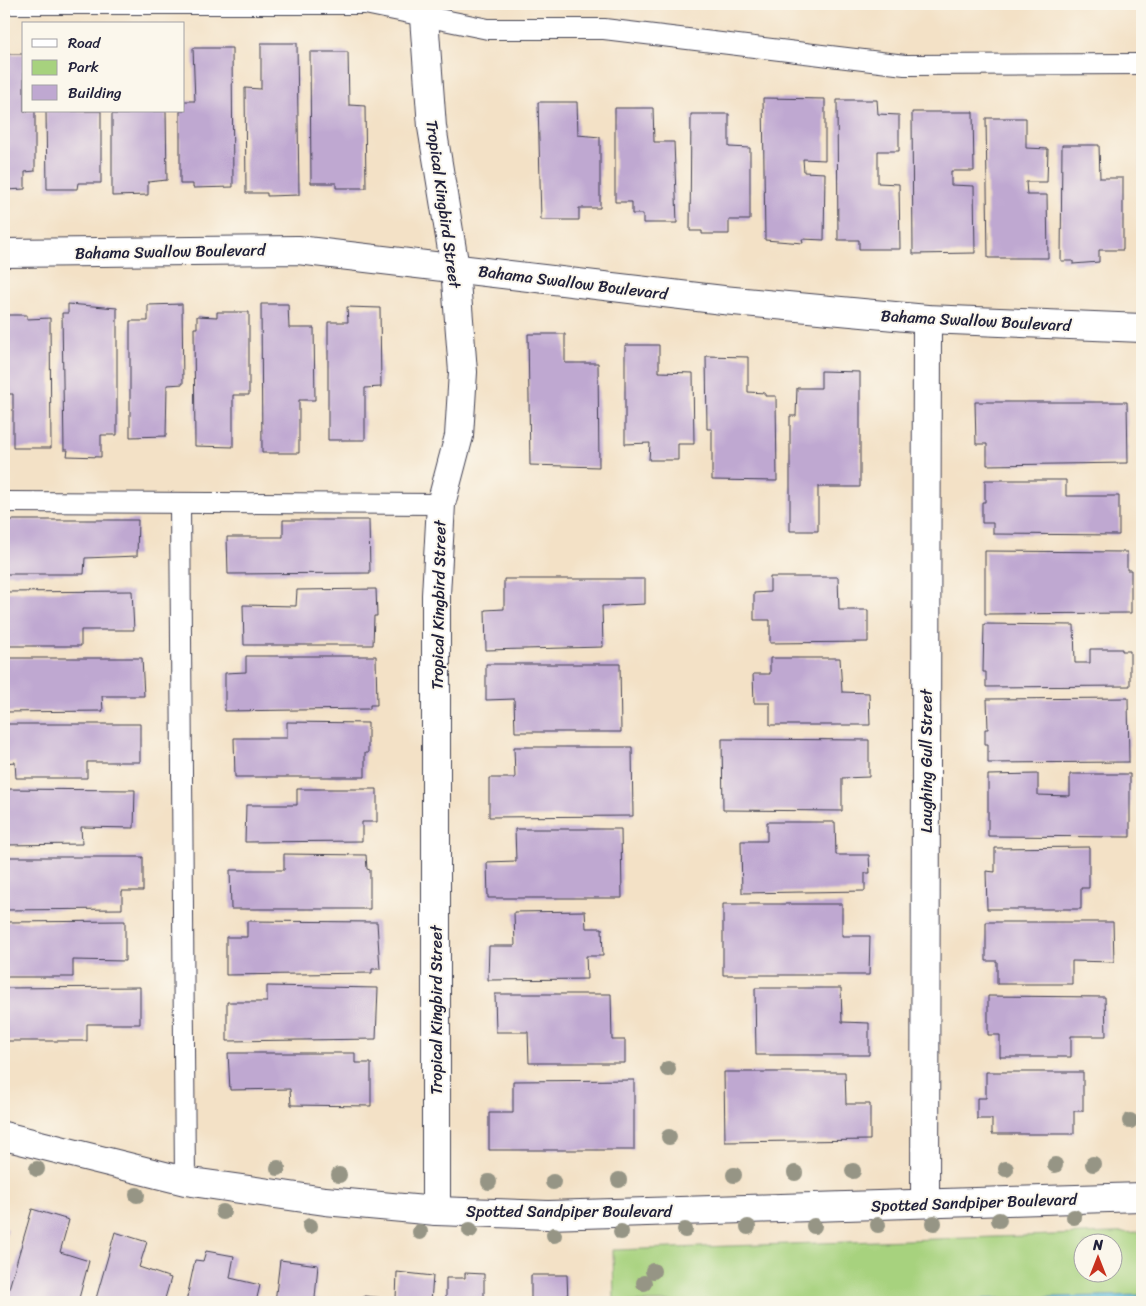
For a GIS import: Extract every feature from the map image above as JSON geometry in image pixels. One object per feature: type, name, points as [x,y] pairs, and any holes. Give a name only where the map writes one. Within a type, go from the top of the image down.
[{"type":"street","name":"Tropical Kingbird Street","points":[[423,10],[432,127],[456,268],[463,372],[459,436],[441,504],[436,595],[436,1211]]},
{"type":"street","name":"Bahama Swallow Boulevard","points":[[4,253],[298,250],[723,300],[927,319],[1142,328]]},
{"type":"street","name":"Laughing Gull Street","points":[[925,1203],[927,319]]},
{"type":"street","name":"Spotted Sandpiper Boulevard","points":[[4,1136],[186,1181],[325,1201],[436,1211],[548,1215],[1142,1196]]},
{"type":"lane","points":[[4,4],[365,4],[423,10],[488,29],[604,29],[905,65],[1142,64]]},
{"type":"lane","points":[[4,502],[441,504]]},
{"type":"lane","points":[[180,503],[186,1181]]},
{"type":"green space","points":[[1142,1232],[1142,1302],[614,1302],[613,1250],[1074,1234],[1074,1284],[1124,1284],[1124,1234],[1083,1234]]},
{"type":"water","points":[[1142,1295],[1142,1302],[842,1302]]},
{"type":"building","points":[[261,43],[297,43],[299,195],[267,196],[267,193],[246,193],[245,88],[261,89]]},
{"type":"building","points":[[193,48],[232,48],[233,187],[193,188],[193,184],[180,184],[180,112],[185,112],[185,101],[195,101]]},
{"type":"building","points":[[310,52],[348,52],[349,105],[365,106],[366,188],[336,188],[336,183],[311,183]]},
{"type":"building","points":[[4,54],[22,54],[22,112],[35,112],[35,171],[25,172],[25,189],[5,190]]},
{"type":"building","points":[[763,98],[825,99],[825,160],[803,159],[804,172],[825,173],[824,240],[802,239],[803,243],[765,240]]},
{"type":"building","points":[[837,100],[877,100],[878,114],[899,115],[899,151],[878,151],[878,183],[899,184],[900,249],[859,249],[859,240],[838,240]]},
{"type":"building","points":[[538,102],[577,102],[578,135],[600,137],[600,208],[579,208],[579,220],[541,220]]},
{"type":"building","points":[[615,108],[653,108],[654,142],[674,142],[677,223],[643,223],[643,214],[632,214],[632,202],[615,202]]},
{"type":"building","points":[[46,112],[101,112],[101,183],[78,183],[77,189],[47,189]]},
{"type":"building","points":[[128,112],[166,112],[167,180],[148,182],[148,195],[112,196],[112,114],[128,114]]},
{"type":"building","points":[[912,112],[973,112],[974,171],[951,171],[951,185],[974,186],[975,253],[913,254]]},
{"type":"building","points":[[691,114],[729,114],[729,147],[750,148],[750,220],[729,220],[729,234],[702,234],[702,231],[690,231]]},
{"type":"building","points":[[986,118],[1026,118],[1026,148],[1048,149],[1047,182],[1026,182],[1027,195],[1047,195],[1048,258],[988,258]]},
{"type":"building","points":[[1062,145],[1099,145],[1100,178],[1123,178],[1123,250],[1099,250],[1099,262],[1073,264],[1073,261],[1061,261]]},
{"type":"building","points":[[1139,153],[1142,153],[1142,187],[1140,187]]},
{"type":"building","points":[[1141,216],[1142,264],[1140,264]]},
{"type":"building","points":[[68,304],[117,308],[117,435],[101,435],[101,457],[67,456],[68,450],[64,450],[62,313],[68,313]]},
{"type":"building","points":[[182,304],[183,384],[167,385],[166,436],[130,437],[130,321],[148,321],[148,305]]},
{"type":"building","points":[[261,304],[288,304],[289,328],[314,328],[315,400],[299,400],[299,453],[262,453]]},
{"type":"building","points":[[347,307],[380,308],[381,387],[365,388],[365,440],[328,440],[328,322],[348,322]]},
{"type":"building","points":[[217,312],[249,312],[249,395],[233,395],[233,447],[195,446],[194,328],[197,328],[197,316],[217,317]]},
{"type":"building","points":[[4,315],[27,315],[27,319],[50,318],[51,448],[13,448],[13,394],[4,394]]},
{"type":"building","points":[[528,334],[565,334],[565,363],[598,363],[599,467],[530,465]]},
{"type":"building","points":[[625,345],[659,345],[659,372],[693,373],[694,444],[678,444],[678,460],[649,460],[650,443],[625,444]]},
{"type":"building","points":[[706,356],[748,357],[748,392],[765,393],[765,396],[776,396],[777,481],[712,480],[712,429],[707,429]]},
{"type":"building","points":[[821,371],[860,372],[860,487],[818,487],[818,531],[790,531],[790,416],[796,416],[797,388],[821,388]]},
{"type":"building","points":[[975,402],[1127,402],[1128,463],[987,465],[987,444],[976,444]]},
{"type":"building","points":[[985,480],[1066,480],[1066,496],[1119,496],[1119,535],[993,534],[993,523],[982,523],[982,502],[985,502]]},
{"type":"building","points":[[4,520],[138,520],[137,556],[85,558],[84,574],[4,574]]},
{"type":"building","points":[[283,520],[369,520],[370,573],[228,574],[227,537],[283,537]]},
{"type":"building","points":[[985,551],[1127,552],[1127,570],[1131,570],[1131,613],[985,614]]},
{"type":"building","points":[[770,577],[838,577],[839,610],[868,610],[868,642],[770,643],[770,620],[754,620],[754,593],[770,592]]},
{"type":"building","points":[[504,579],[645,579],[645,604],[602,606],[603,647],[486,650],[485,610],[504,609]]},
{"type":"building","points":[[376,589],[377,616],[374,616],[373,645],[244,645],[243,605],[296,606],[297,590]]},
{"type":"building","points":[[132,591],[134,630],[81,630],[81,646],[4,646],[4,592]]},
{"type":"building","points":[[984,624],[1074,625],[1075,663],[1090,663],[1090,649],[1122,649],[1122,651],[1130,651],[1130,686],[986,687],[986,672],[983,672]]},
{"type":"building","points":[[246,656],[376,656],[377,705],[370,705],[370,709],[225,711],[225,673],[246,672]]},
{"type":"building","points":[[4,658],[142,658],[144,696],[102,696],[103,711],[4,712]]},
{"type":"building","points":[[770,658],[840,658],[842,692],[869,693],[870,725],[770,725],[770,703],[754,703],[753,674],[770,674]]},
{"type":"building","points":[[486,664],[620,664],[621,732],[515,732],[514,699],[486,700]]},
{"type":"building","points":[[1128,698],[1129,762],[988,763],[988,744],[985,744],[985,729],[988,729],[987,699]]},
{"type":"building","points":[[287,722],[368,723],[368,753],[365,753],[365,777],[235,777],[234,738],[287,738]]},
{"type":"building","points":[[4,724],[140,724],[140,762],[87,762],[87,778],[16,778],[15,762],[4,763]]},
{"type":"building","points":[[722,739],[869,740],[869,777],[842,778],[842,811],[723,810]]},
{"type":"building","points":[[514,747],[632,747],[633,816],[489,817],[489,778],[515,778]]},
{"type":"building","points":[[1038,774],[1038,795],[1070,796],[1070,774],[1130,774],[1130,837],[988,836],[988,775]]},
{"type":"building","points":[[4,789],[135,790],[134,828],[81,827],[82,844],[4,845]]},
{"type":"building","points":[[297,789],[377,789],[377,822],[362,822],[362,841],[245,842],[246,805],[297,805]]},
{"type":"building","points":[[767,822],[835,822],[836,855],[869,855],[870,873],[865,873],[865,891],[742,893],[741,841],[767,841]]},
{"type":"building","points":[[515,829],[621,829],[622,898],[488,898],[487,862],[516,861]]},
{"type":"building","points":[[1089,847],[1089,888],[1081,888],[1081,909],[987,909],[986,871],[995,872],[995,848]]},
{"type":"building","points":[[284,854],[366,855],[367,869],[370,870],[370,909],[231,909],[230,870],[284,870]]},
{"type":"building","points":[[4,857],[143,857],[143,891],[122,891],[122,909],[4,910]]},
{"type":"building","points":[[723,904],[842,904],[842,936],[870,936],[869,975],[723,975]]},
{"type":"building","points":[[585,911],[586,928],[602,928],[603,956],[586,956],[587,979],[488,980],[489,946],[515,946],[514,912]]},
{"type":"building","points":[[125,921],[125,961],[73,960],[73,977],[4,977],[4,941],[7,941],[7,922]]},
{"type":"building","points":[[247,921],[377,922],[380,969],[372,969],[372,973],[226,975],[226,937],[247,937]]},
{"type":"building","points":[[986,922],[1113,922],[1114,962],[1072,961],[1072,984],[997,984],[997,961],[986,961]]},
{"type":"building","points":[[267,986],[378,988],[376,1039],[227,1041],[227,1002],[267,1002]]},
{"type":"building","points":[[140,987],[140,1024],[87,1024],[87,1041],[4,1041],[4,988]]},
{"type":"building","points":[[755,988],[841,988],[842,1022],[869,1023],[869,1055],[756,1055]]},
{"type":"building","points":[[495,994],[611,994],[612,1040],[625,1040],[625,1063],[529,1063],[528,1032],[496,1032]]},
{"type":"building","points":[[988,996],[1105,997],[1106,1036],[1071,1036],[1071,1057],[1000,1057],[1000,1035],[988,1035]]},
{"type":"building","points":[[228,1053],[355,1053],[355,1063],[371,1063],[371,1106],[291,1105],[290,1089],[230,1090]]},
{"type":"building","points":[[724,1072],[845,1072],[846,1104],[870,1104],[870,1140],[725,1142]]},
{"type":"building","points":[[986,1072],[1083,1072],[1083,1111],[1074,1111],[1074,1134],[992,1134],[992,1119],[977,1119],[977,1098],[986,1098]]},
{"type":"building","points":[[634,1080],[634,1150],[489,1150],[489,1113],[513,1113],[513,1081]]},
{"type":"building","points":[[32,1209],[69,1220],[60,1252],[89,1261],[78,1302],[5,1302]]},
{"type":"building","points":[[4,1228],[8,1229],[4,1242]]},
{"type":"building","points":[[115,1232],[147,1242],[139,1267],[171,1278],[164,1302],[95,1302]]},
{"type":"building","points":[[206,1251],[234,1256],[230,1278],[260,1285],[256,1302],[186,1302],[195,1260],[203,1261]]},
{"type":"building","points":[[280,1260],[318,1265],[315,1298],[333,1302],[275,1302]]},
{"type":"building","points":[[397,1272],[433,1276],[431,1302],[364,1302],[364,1296],[396,1299]]},
{"type":"building","points":[[465,1273],[484,1274],[484,1302],[446,1302],[446,1278],[465,1278]]},
{"type":"building","points":[[531,1275],[567,1275],[568,1302],[531,1302]]}]
